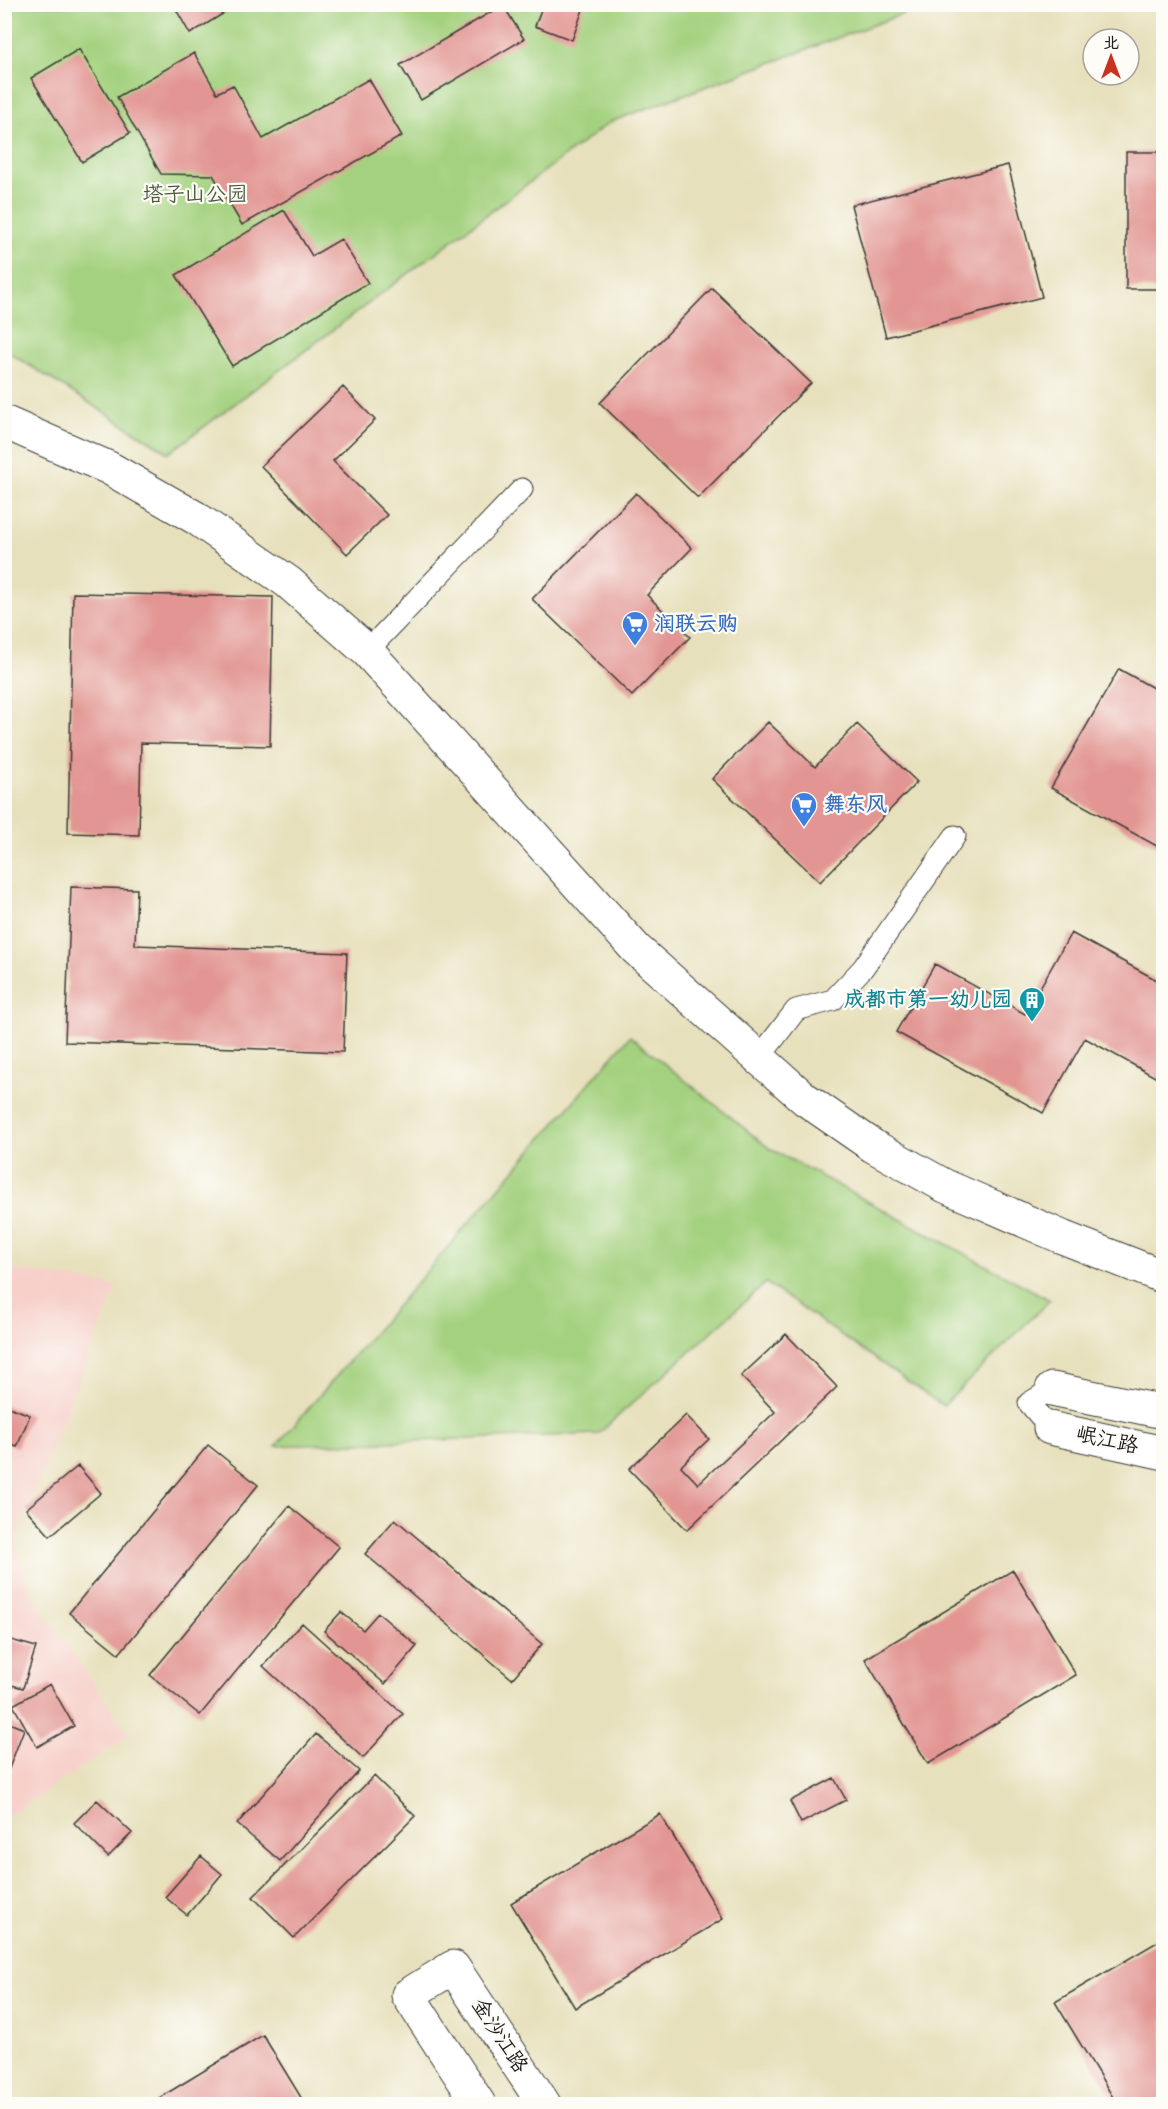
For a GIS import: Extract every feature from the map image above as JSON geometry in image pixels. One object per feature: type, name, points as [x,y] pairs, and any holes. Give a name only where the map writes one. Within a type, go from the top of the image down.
[{"type":"street","points":[[4,422],[109,468],[196,518],[288,582],[367,651],[636,949],[805,1099],[873,1146],[945,1186],[1062,1237],[1164,1277]]},
{"type":"street","name":"岷江路","points":[[1052,1389],[1164,1412]]},
{"type":"street","name":"岷江路","points":[[1050,1428],[1164,1453]]},
{"type":"street","name":"金沙江路","points":[[479,2104],[408,1995],[453,1967],[544,2104]]},
{"type":"lane","points":[[367,651],[522,489]]},
{"type":"lane","points":[[759,1058],[796,1010],[833,1000],[863,968],[955,836]]},
{"type":"lane","points":[[1050,1428],[1029,1403],[1052,1389]]},
{"type":"shaded area","points":[[4,1268],[117,1286],[15,1539],[28,1589],[129,1735],[5,1818]]},
{"type":"green space","name":"塔子山公园","points":[[4,5],[927,5],[610,122],[169,453],[5,350]]},
{"type":"green space","points":[[630,1036],[769,1148],[1050,1300],[943,1406],[766,1283],[598,1434],[276,1446]]},
{"type":"building","points":[[173,4],[239,4],[190,34]]},
{"type":"building","points":[[543,4],[585,4],[572,40],[535,26]]},
{"type":"building","points":[[503,5],[524,39],[421,100],[400,65]]},
{"type":"building","points":[[79,49],[130,133],[82,162],[31,78]]},
{"type":"building","points":[[194,53],[217,93],[233,85],[263,139],[369,79],[402,136],[242,225],[213,175],[161,174],[117,97]]},
{"type":"building","points":[[1126,152],[1164,152],[1164,289],[1126,289]]},
{"type":"building","points":[[1008,165],[1042,297],[886,337],[851,205]]},
{"type":"building","points":[[284,210],[312,256],[341,239],[368,283],[232,366],[176,275]]},
{"type":"building","points":[[712,288],[811,383],[698,498],[600,403]]},
{"type":"building","points":[[343,387],[375,420],[333,461],[387,515],[347,554],[261,466]]},
{"type":"building","points":[[636,493],[692,548],[647,595],[690,637],[632,696],[532,599]]},
{"type":"building","points":[[73,593],[273,597],[270,746],[141,743],[139,835],[68,833]]},
{"type":"building","points":[[1119,669],[1164,694],[1164,850],[1051,788]]},
{"type":"building","points":[[768,722],[815,767],[857,724],[917,782],[820,882],[712,779]]},
{"type":"building","points":[[71,887],[137,889],[135,945],[347,953],[343,1052],[65,1042]]},
{"type":"building","name":"成都市第一幼儿园","points":[[1071,933],[1164,984],[1164,1082],[1085,1038],[1043,1113],[896,1032],[935,964],[1025,1014]]},
{"type":"building","points":[[786,1334],[837,1387],[687,1530],[629,1469],[686,1415],[709,1439],[681,1466],[698,1484],[775,1412],[741,1376]]},
{"type":"building","points":[[4,1405],[30,1415],[17,1447],[4,1442]]},
{"type":"building","points":[[208,1445],[258,1485],[119,1654],[69,1613]]},
{"type":"building","points":[[78,1466],[101,1493],[50,1536],[26,1509]]},
{"type":"building","points":[[289,1506],[339,1547],[200,1715],[150,1675]]},
{"type":"building","points":[[395,1519],[542,1644],[512,1679],[365,1554]]},
{"type":"building","points":[[1013,1570],[1076,1675],[928,1764],[865,1659]]},
{"type":"building","points":[[341,1612],[363,1630],[378,1613],[417,1646],[385,1684],[324,1631]]},
{"type":"building","points":[[302,1623],[403,1714],[363,1758],[263,1666]]},
{"type":"building","points":[[4,1638],[36,1647],[23,1688],[4,1683]]},
{"type":"building","points":[[50,1684],[74,1726],[37,1747],[13,1705]]},
{"type":"building","points":[[4,1721],[24,1729],[5,1779],[4,1779]]},
{"type":"building","points":[[316,1734],[359,1771],[280,1861],[237,1824]]},
{"type":"building","points":[[374,1776],[415,1816],[294,1938],[253,1897]]},
{"type":"building","points":[[834,1778],[846,1800],[801,1823],[790,1801]]},
{"type":"building","points":[[97,1800],[132,1833],[108,1857],[74,1823]]},
{"type":"building","points":[[660,1814],[723,1919],[575,2008],[511,1903]]},
{"type":"building","points":[[201,1856],[222,1874],[187,1915],[165,1897]]},
{"type":"building","points":[[1164,1938],[1164,2104],[1117,2104],[1055,2002]]},
{"type":"building","points":[[263,2035],[305,2104],[163,2104],[159,2098]]},
{"type":"place","name":"润联云购","points":[[635,647]]},
{"type":"place","name":"舞东风","points":[[804,828]]},
{"type":"place","name":"成都市第一幼儿园","points":[[1032,1023]]}]
